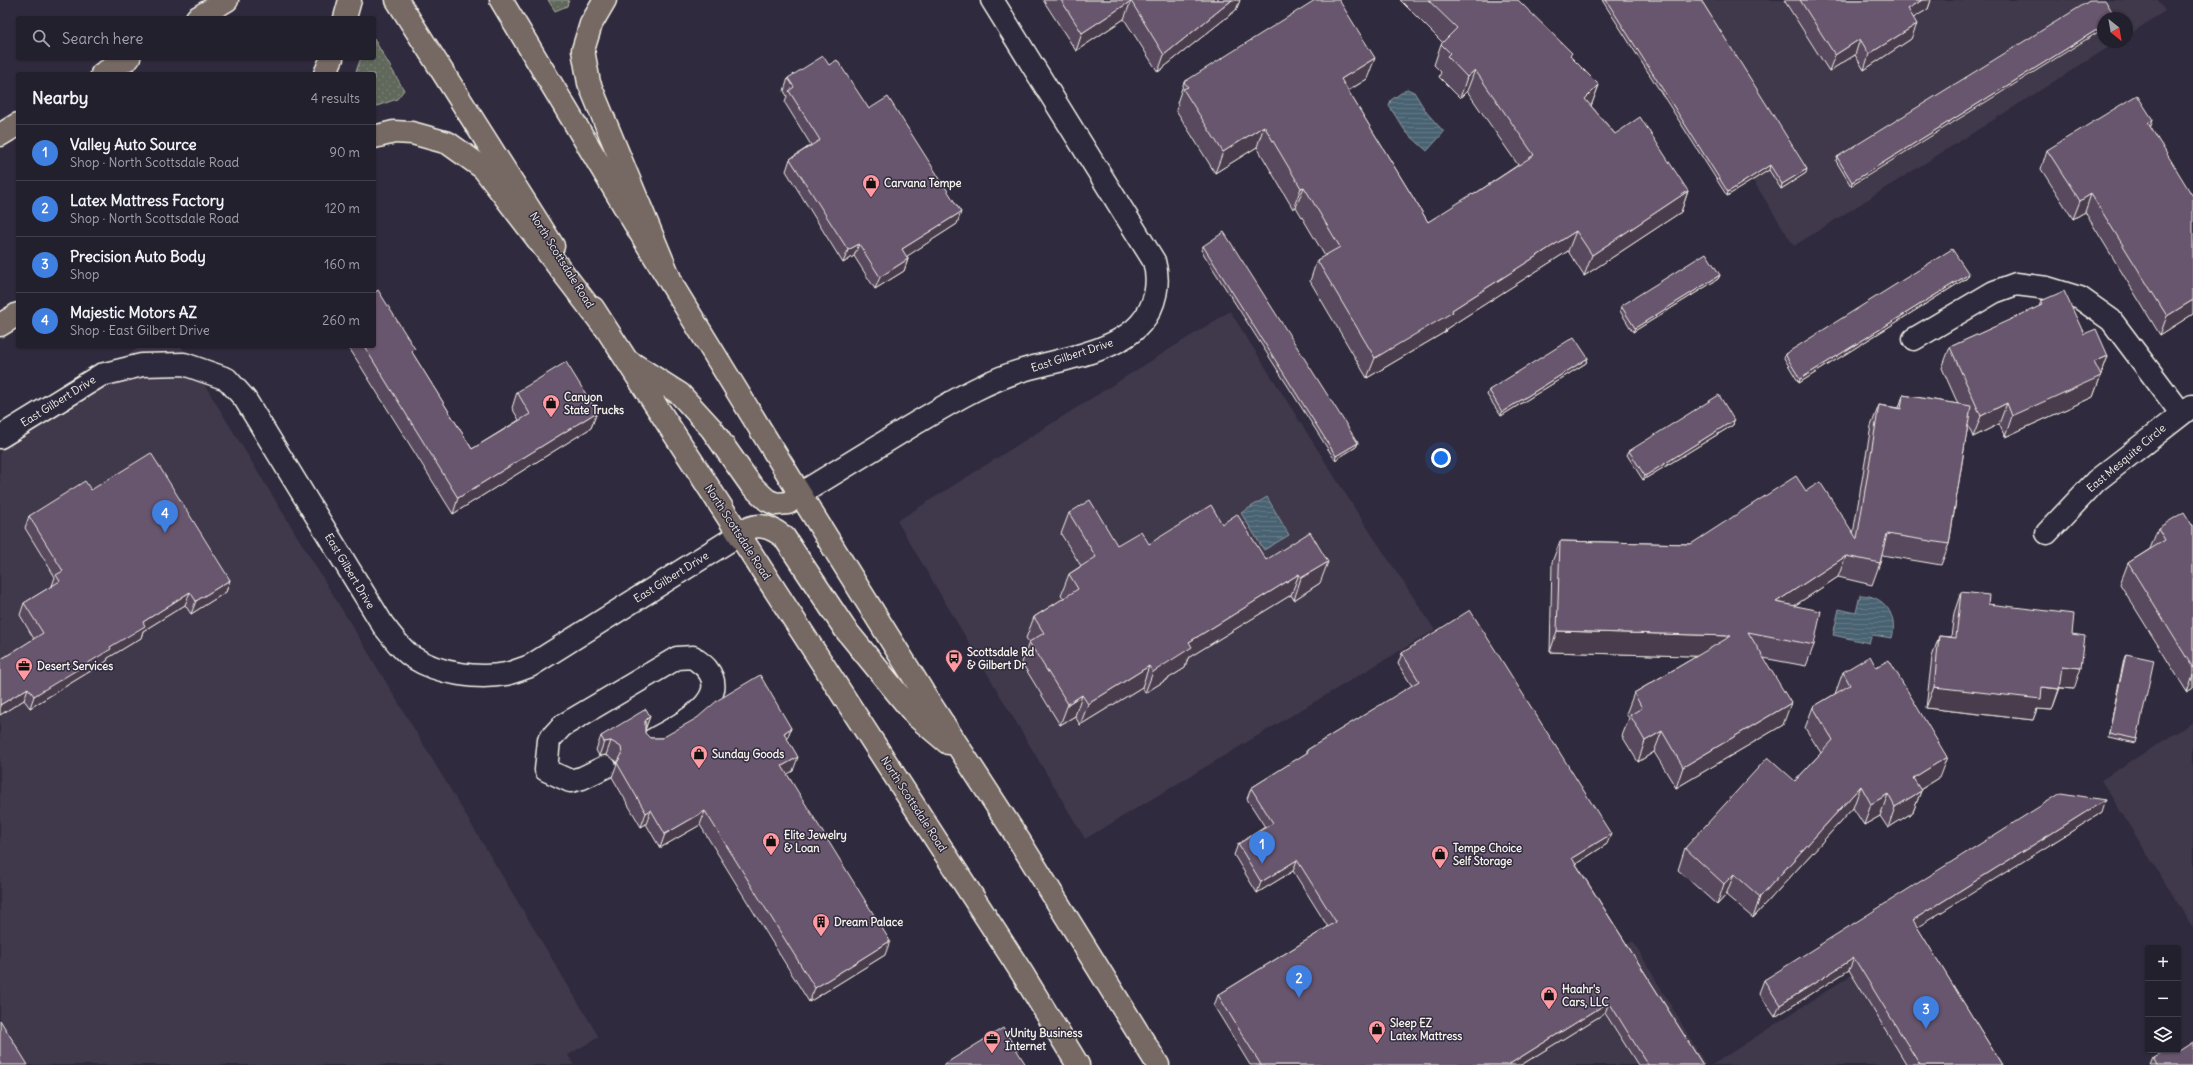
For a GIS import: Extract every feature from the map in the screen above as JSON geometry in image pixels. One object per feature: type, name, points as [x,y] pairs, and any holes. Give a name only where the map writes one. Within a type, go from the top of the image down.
[{"type":"main road","points":[[200,16],[227,0]]},
{"type":"main road","points":[[346,16],[350,0]]},
{"type":"main road","name":"North Scottsdale Road","points":[[397,0],[603,324],[622,357],[740,534],[1022,973],[1078,1065]]},
{"type":"main road","points":[[501,0],[800,494],[928,700],[971,764],[1158,1065]]},
{"type":"main road","points":[[605,0],[592,24],[583,50],[589,83],[673,286]]},
{"type":"main road","points":[[105,72],[126,60]]},
{"type":"main road","points":[[326,72],[331,60]]},
{"type":"main road","points":[[0,135],[16,125]]},
{"type":"main road","points":[[376,136],[394,132],[412,133],[448,143],[483,168],[603,324]]},
{"type":"main road","points":[[0,325],[16,315]]},
{"type":"main road","points":[[622,357],[680,394],[711,428],[751,485],[767,500],[776,504],[788,503],[800,494]]},
{"type":"main road","points":[[740,534],[746,529],[759,526],[772,528],[784,537],[845,629],[916,716],[971,764]]},
{"type":"street","name":"East Gilbert Drive","points":[[800,494],[849,463],[971,391],[994,380],[1110,345],[1141,323],[1151,307],[1157,287],[1158,273],[1154,261],[992,0]]},
{"type":"street","points":[[1914,339],[1994,292],[2016,284],[2047,288],[2080,298],[2112,320],[2187,409]]},
{"type":"street","name":"East Gilbert Drive","points":[[0,437],[101,375],[142,365],[184,364],[227,379],[245,399],[383,625],[397,642],[414,658],[439,669],[480,676],[507,674],[530,666],[740,534]]},
{"type":"street","name":"East Mesquite Circle","points":[[2047,533],[2096,481],[2187,409]]},
{"type":"street","points":[[606,767],[582,778],[570,781],[546,770],[549,740],[562,726],[677,658],[693,657],[707,669],[714,684],[709,701],[695,714],[651,741]]},
{"type":"shaded area","points":[[1640,0],[2158,0],[2165,11],[2133,32],[2133,12],[2097,12],[2097,48],[2108,48],[1794,246]]},
{"type":"shaded area","points":[[1230,311],[1359,515],[1435,630],[1085,839],[897,521]]},
{"type":"shaded area","points":[[139,348],[182,348],[362,642],[599,1037],[568,1055],[574,1065],[0,1065],[0,428]]},
{"type":"shaded area","points":[[2193,722],[2193,928],[2101,780]]},
{"type":"shaded area","points":[[1910,937],[1990,1065],[1712,1065]]},
{"type":"shaded area","points":[[1633,941],[1706,1065],[1436,1065]]},
{"type":"green space","points":[[548,0],[569,0],[567,6],[555,11]]},
{"type":"green space","points":[[376,42],[404,90],[397,99],[376,106],[376,72],[356,72],[360,60],[376,60]]},
{"type":"water","points":[[1407,89],[1414,92],[1427,113],[1444,132],[1427,151],[1406,132],[1389,106],[1391,100]]},
{"type":"water","points":[[1267,497],[1289,535],[1264,550],[1241,513]]},
{"type":"water","points":[[1860,595],[1869,596],[1876,599],[1888,608],[1893,622],[1892,638],[1872,635],[1869,643],[1833,635],[1839,609],[1856,613]]},
{"type":"building","points":[[1061,0],[1232,0],[1164,55],[1131,1],[1082,33]]},
{"type":"building","points":[[1315,0],[1339,0],[1375,58],[1341,79],[1428,222],[1472,194],[1473,195],[1534,155],[1475,70],[1467,77],[1447,56],[1450,53],[1441,44],[1457,28],[1428,0],[1518,0],[1572,53],[1570,56],[1599,85],[1585,99],[1615,134],[1640,117],[1688,191],[1592,255],[1576,231],[1452,310],[1453,312],[1375,358],[1317,260],[1340,247],[1304,187],[1301,188],[1264,126],[1223,152],[1183,89],[1188,87],[1184,82]]},
{"type":"building","points":[[1606,0],[1701,0],[1807,169],[1782,184],[1770,165],[1728,192]]},
{"type":"building","points":[[1800,0],[1922,0],[1908,9],[1917,24],[1869,54],[1860,39],[1835,55]]},
{"type":"building","points":[[2091,0],[2105,0],[2112,12],[2097,12],[2097,30],[1852,182],[1837,157]]},
{"type":"building","name":"Carvana Tempe","points":[[823,56],[829,65],[837,60],[869,109],[888,97],[961,212],[902,249],[908,259],[880,277],[859,244],[848,250],[790,159],[820,140],[789,91],[794,87],[788,78]]},
{"type":"building","points":[[2137,95],[2153,120],[2148,123],[2192,195],[2193,194],[2193,300],[2167,316],[2091,194],[2080,201],[2047,150]]},
{"type":"building","points":[[1224,232],[1358,443],[1336,456],[1203,246]]},
{"type":"building","points":[[1952,249],[1969,274],[1800,379],[1785,354]]},
{"type":"building","points":[[1706,253],[1720,275],[1635,328],[1621,306]]},
{"type":"building","name":"Canyon State Trucks","points":[[378,290],[415,349],[412,352],[472,449],[530,414],[517,392],[566,362],[597,412],[458,498],[365,348],[376,348],[376,292]]},
{"type":"building","points":[[2064,291],[2084,334],[2096,329],[2108,356],[2094,362],[2101,376],[2012,416],[2007,403],[1981,416],[1950,347],[2042,305],[2041,301]]},
{"type":"building","points":[[1574,337],[1588,358],[1502,412],[1489,390]]},
{"type":"building","points":[[1719,395],[1734,420],[1645,476],[1629,451]]},
{"type":"building","points":[[1903,395],[1971,406],[1949,544],[1887,534],[1880,563],[1846,556],[1776,602],[1821,611],[1814,645],[1748,632],[1791,703],[1683,767],[1662,731],[1645,741],[1630,715],[1642,708],[1634,693],[1731,636],[1557,631],[1560,541],[1691,544],[1796,476],[1806,491],[1820,482],[1857,539],[1879,405],[1901,409]]},
{"type":"building","points":[[151,453],[230,580],[196,601],[190,592],[143,622],[145,626],[110,647],[111,649],[34,696],[28,688],[0,705],[0,660],[43,633],[24,603],[60,581],[56,575],[63,571],[29,516],[85,481],[91,490]]},
{"type":"building","points":[[1090,500],[1117,545],[1141,531],[1149,544],[1211,505],[1222,524],[1237,514],[1266,560],[1310,532],[1328,562],[1301,578],[1299,574],[1189,642],[1192,647],[1153,672],[1149,666],[1088,704],[1082,695],[1068,704],[1029,642],[1044,633],[1034,617],[1078,589],[1069,574],[1096,557],[1069,513]]},
{"type":"building","points":[[2184,512],[2193,525],[2193,668],[2128,563],[2165,540],[2158,528]]},
{"type":"building","points":[[1961,592],[1989,595],[1988,604],[2074,614],[2072,634],[2085,636],[2081,668],[2062,666],[2059,689],[2042,687],[2041,699],[1934,687],[1939,636],[1956,638]]},
{"type":"building","points":[[1470,610],[1611,834],[1572,858],[1703,1065],[1648,1065],[1609,1002],[1508,1065],[1261,1065],[1218,995],[1336,922],[1297,860],[1261,882],[1238,844],[1273,823],[1251,788],[1308,752],[1307,750],[1419,681],[1402,653]]},
{"type":"building","points":[[2126,654],[2154,660],[2137,739],[2109,733]]},
{"type":"building","points":[[1870,656],[1876,667],[1889,660],[1947,757],[1913,778],[1921,791],[1895,807],[1888,794],[1871,804],[1861,786],[1760,897],[1734,874],[1724,884],[1685,848],[1768,757],[1795,781],[1833,740],[1813,707],[1850,685],[1843,672]]},
{"type":"building","points":[[760,675],[791,728],[784,733],[798,757],[782,766],[890,941],[815,988],[705,811],[665,834],[651,810],[646,813],[617,763],[622,754],[621,747],[611,741],[604,742],[601,736],[646,709],[650,716],[645,721],[645,733],[650,738],[662,738],[697,718],[718,700]]},
{"type":"building","points":[[2061,793],[2105,800],[1913,920],[2002,1065],[1920,1065],[1854,958],[1780,1005],[1764,980]]},
{"type":"building","points":[[0,1020],[28,1065],[0,1065]]},
{"type":"building","points":[[1003,1028],[1026,1065],[943,1065]]},
{"type":"building","points":[[2193,1042],[2193,1065],[2158,1065],[2154,1058],[2163,1053],[2181,1053],[2181,1050]]},
{"type":"place","name":"Carvana Tempe","points":[[871,198]]},
{"type":"place","name":"Canyon State Trucks","points":[[551,418]]},
{"type":"place","name":"Majestic Motors AZ","points":[[165,533]]},
{"type":"place","name":"Scottsdale Rd & Gilbert Dr","points":[[954,673]]},
{"type":"place","name":"Desert Services","points":[[24,681]]},
{"type":"place","name":"Sunday Goods","points":[[699,769]]},
{"type":"place","name":"Elite Jewelry & Loan","points":[[771,856]]},
{"type":"place","name":"Valley Auto Source","points":[[1262,864]]},
{"type":"place","name":"Tempe Choice Self Storage","points":[[1440,869]]},
{"type":"place","name":"Dream Palace","points":[[821,937]]},
{"type":"place","name":"Latex Mattress Factory","points":[[1299,998]]},
{"type":"place","name":"Haahr's Cars, LLC","points":[[1549,1010]]},
{"type":"place","name":"Precision Auto Body","points":[[1926,1029]]},
{"type":"place","name":"Sleep EZ Latex Mattress","points":[[1377,1044]]},
{"type":"place","name":"vUnity Business Internet","points":[[992,1054]]}]
